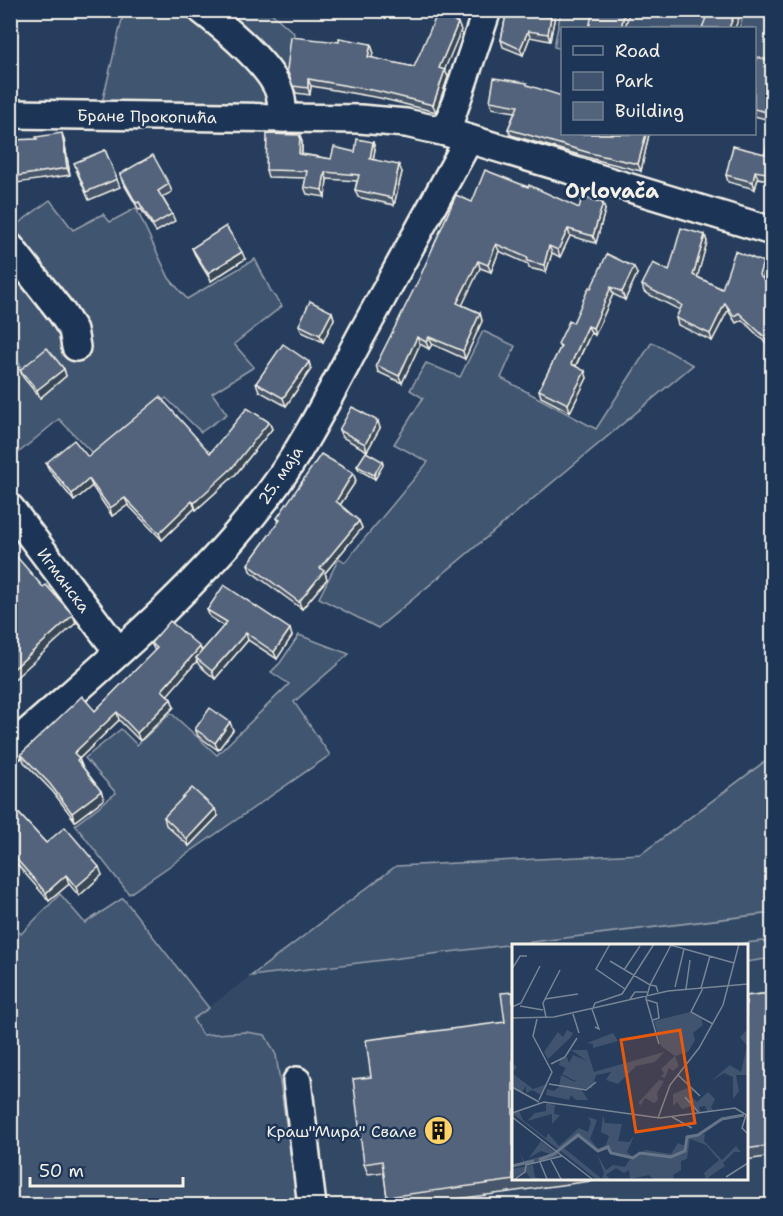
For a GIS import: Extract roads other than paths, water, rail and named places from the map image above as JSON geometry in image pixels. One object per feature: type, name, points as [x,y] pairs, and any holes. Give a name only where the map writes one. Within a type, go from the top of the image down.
[{"type":"street","points":[[202,10],[235,36],[267,72],[280,92],[283,118]]},
{"type":"street","points":[[457,135],[487,10]]},
{"type":"street","name":"Бране Прокопића","points":[[10,114],[360,119],[406,123],[457,135],[772,231]]},
{"type":"street","name":"25. маја","points":[[10,748],[178,597],[241,530],[268,496],[344,367],[444,181],[457,135]]},
{"type":"street","points":[[10,247],[63,313],[73,330],[76,347]]},
{"type":"street","name":"Игманска","points":[[10,508],[118,651]]},
{"type":"street","points":[[297,1081],[312,1206]]},
{"type":"place","name":"Краш\"Мира\" Свале","points":[[438,1131]]},
{"type":"district","name":"Orlovača","points":[[612,191]]}]
